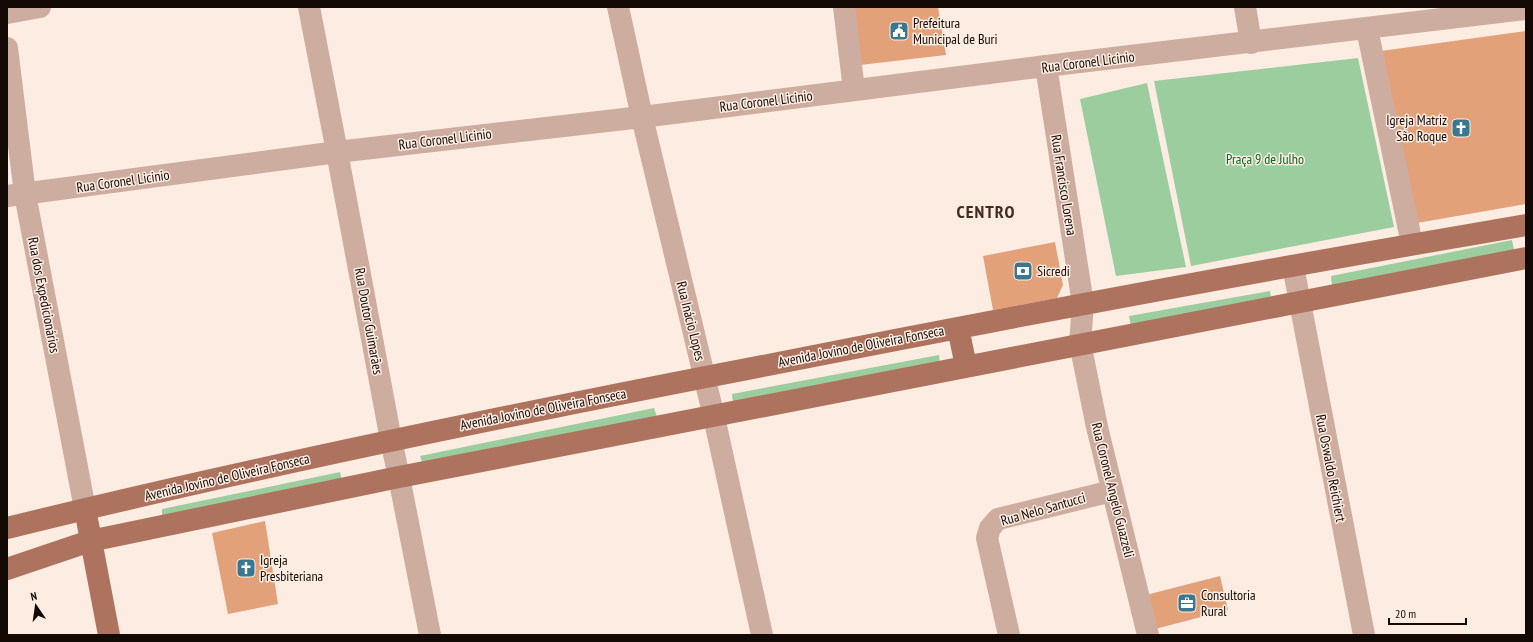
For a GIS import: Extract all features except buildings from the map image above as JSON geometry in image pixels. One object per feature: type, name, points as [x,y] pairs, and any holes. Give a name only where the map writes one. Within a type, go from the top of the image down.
[{"type":"main road","points":[[1083,304],[1526,224]]},
{"type":"main road","points":[[7,569],[90,541],[399,477],[1526,258]]},
{"type":"main road","name":"Avenida Jovino de Oliveira Fonseca","points":[[7,528],[391,440],[705,377],[1083,304]]},
{"type":"main road","points":[[958,328],[966,366]]},
{"type":"main road","name":"Rua dos Expedicionários","points":[[85,509],[109,635]]},
{"type":"street","points":[[7,13],[40,7]]},
{"type":"street","name":"Rua Doutor Guimarães","points":[[309,7],[338,152],[391,440],[430,635]]},
{"type":"street","name":"Rua Inácio Lopes","points":[[618,7],[642,117],[705,377],[762,635]]},
{"type":"street","points":[[844,7],[854,90]]},
{"type":"street","points":[[1245,7],[1251,43]]},
{"type":"street","name":"Rua Coronel Licinio","points":[[16,195],[338,152],[642,117],[1046,66],[1251,43],[1526,9]]},
{"type":"street","points":[[1367,29],[1412,244]]},
{"type":"street","name":"Rua dos Expedicionários","points":[[7,48],[16,195],[85,509]]},
{"type":"street","name":"Rua Francisco Lorena","points":[[1046,66],[1083,304],[1080,344]]},
{"type":"street","name":"Rua Oswaldo Reichiert","points":[[1292,266],[1364,635]]},
{"type":"street","name":"Rua Coronel Angelo Guazzeli","points":[[1080,344],[1097,427],[1148,635]]},
{"type":"street","name":"Rua Nelo Santucci","points":[[1009,635],[986,538],[990,528],[998,519],[1112,491]]},
{"type":"green space","name":"Praça 9 de Julho","points":[[1358,58],[1394,227],[1191,266],[1154,81]]},
{"type":"green space","points":[[1147,83],[1186,267],[1116,276],[1080,99]]},
{"type":"green space","points":[[1512,240],[1514,250],[1332,285],[1331,276]]},
{"type":"green space","points":[[1270,291],[1271,299],[1131,326],[1129,316]]},
{"type":"green space","points":[[939,355],[940,365],[733,404],[732,394]]},
{"type":"green space","points":[[654,408],[657,417],[423,465],[420,456]]},
{"type":"green space","points":[[340,472],[342,481],[162,518],[162,509]]},
{"type":"place","name":"Prefeitura Municipal de Buri","points":[[899,31]]},
{"type":"place","name":"Igreja Matriz São Roque","points":[[1461,128]]},
{"type":"place","name":"Sicredi","points":[[1023,271]]},
{"type":"place","name":"Igreja Presbiteriana","points":[[246,568]]},
{"type":"place","name":"Consultoria Rural","points":[[1187,603]]},
{"type":"district","name":"CENTRO","points":[[986,211]]}]
